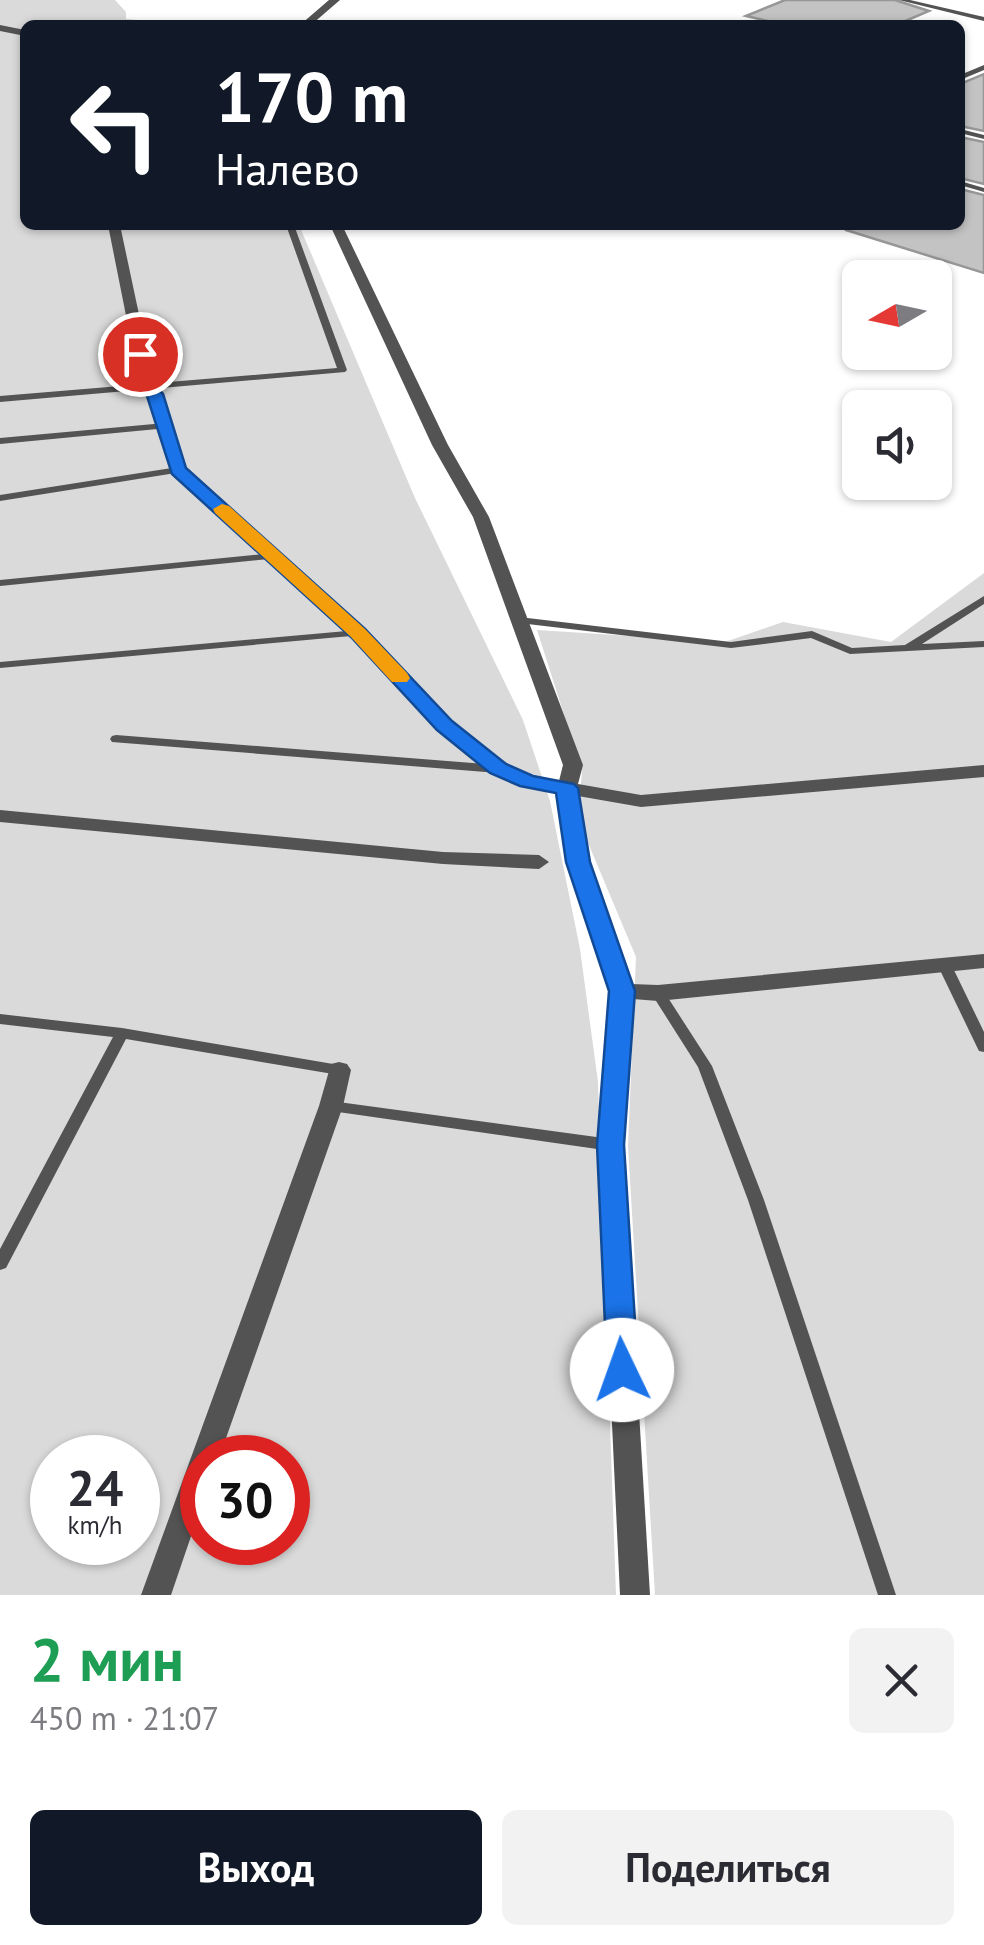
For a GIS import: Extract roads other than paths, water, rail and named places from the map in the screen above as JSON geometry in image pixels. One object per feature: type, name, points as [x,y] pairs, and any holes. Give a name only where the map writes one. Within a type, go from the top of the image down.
[{"type":"street","points":[[312,20],[335,0]]},
{"type":"street","points":[[115,230],[147,386],[155,394],[178,470],[358,633],[445,726],[498,769],[528,781],[641,801],[984,772]]},
{"type":"street","points":[[338,230],[440,444],[480,517],[573,765],[566,788],[578,862],[622,991],[610,1145],[635,1595]]},
{"type":"street","points":[[0,816],[424,857],[538,862]]},
{"type":"street","points":[[622,991],[658,994],[984,961]]},
{"type":"street","points":[[213,1435],[340,1070]]},
{"type":"street","points":[[156,1595],[180,1528]]},
{"type":"lane","points":[[902,0],[984,20]]},
{"type":"lane","points":[[0,399],[342,370],[292,230]]},
{"type":"lane","points":[[0,442],[164,426]]},
{"type":"lane","points":[[0,498],[178,470]]},
{"type":"lane","points":[[0,584],[274,556]]},
{"type":"lane","points":[[907,648],[984,598]]},
{"type":"lane","points":[[519,620],[732,645],[812,634],[850,651],[984,644]]},
{"type":"lane","points":[[0,665],[358,633]]},
{"type":"lane","points":[[116,740],[498,769]]},
{"type":"lane","points":[[946,966],[984,1047]]},
{"type":"lane","points":[[658,994],[705,1066],[750,1183],[887,1595]]},
{"type":"lane","points":[[0,1020],[122,1033],[340,1070]]},
{"type":"lane","points":[[0,1264],[122,1033]]},
{"type":"lane","points":[[330,1106],[610,1145]]}]
